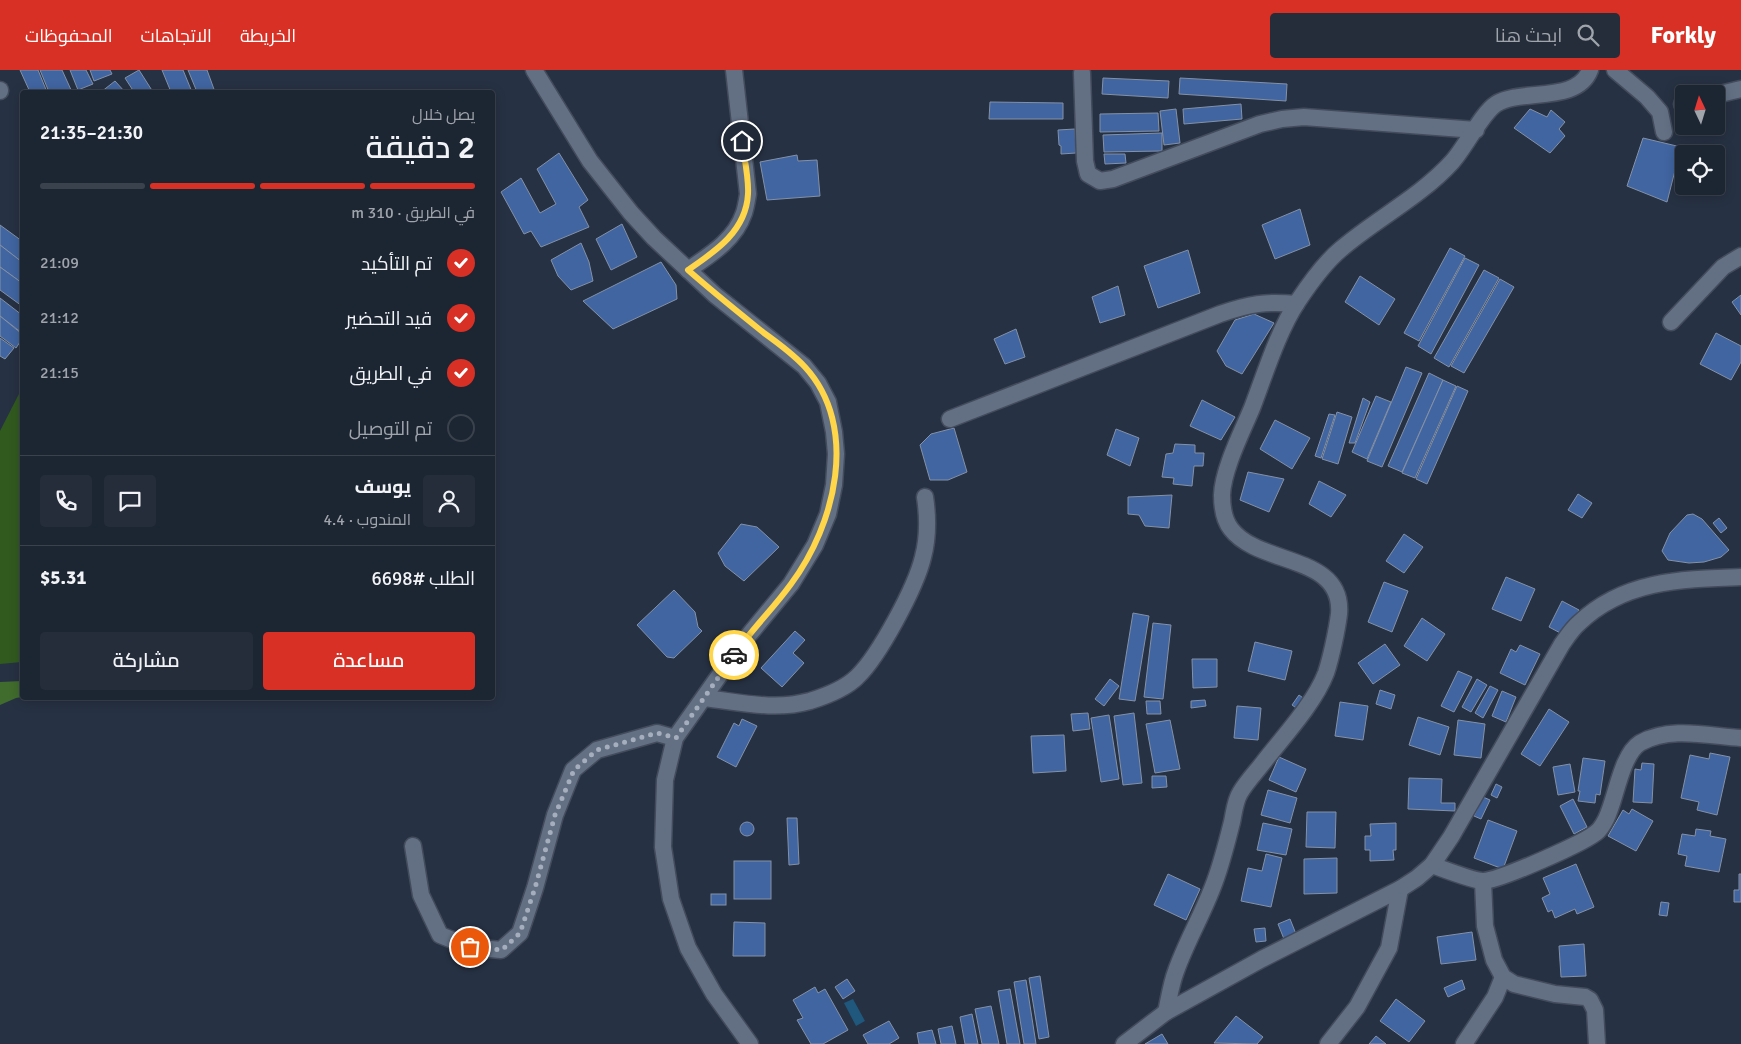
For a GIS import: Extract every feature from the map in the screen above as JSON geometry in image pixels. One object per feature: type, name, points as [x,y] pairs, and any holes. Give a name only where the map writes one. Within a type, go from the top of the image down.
[{"type":"street","points":[[534,70],[590,161],[630,213],[715,295],[778,343],[809,372],[818,383],[828,402],[836,454],[834,486],[828,514],[815,545],[791,584],[743,642],[676,738],[665,780],[662,847],[671,899],[688,948],[714,994],[750,1044]]},
{"type":"street","points":[[688,270],[728,239],[737,228],[744,213],[748,194],[734,70]]},
{"type":"street","points":[[1166,1012],[1175,972],[1214,883],[1239,795],[1307,706],[1325,674],[1337,627],[1339,612],[1336,590],[1327,578],[1315,570],[1248,543],[1232,530],[1223,514],[1222,492],[1229,466],[1284,327],[1296,304],[1316,276],[1338,251],[1426,186],[1451,164],[1496,104],[1508,100],[1566,90],[1578,85],[1588,75],[1590,70]]},
{"type":"street","points":[[1615,70],[1647,97],[1660,112],[1664,132]]},
{"type":"street","points":[[1082,73],[1085,161],[1088,174],[1100,181],[1260,124],[1282,119],[1326,118],[1476,130]]},
{"type":"street","points":[[1725,93],[1741,89]]},
{"type":"street","points":[[1671,322],[1723,267],[1741,256]]},
{"type":"street","points":[[950,419],[1220,314],[1259,303],[1296,304]]},
{"type":"street","points":[[704,698],[760,706],[785,705],[808,701],[832,693],[857,677],[886,637],[923,559],[926,543],[927,512],[925,497]]},
{"type":"street","points":[[1124,1044],[1166,1012],[1262,958],[1400,888],[1417,878],[1432,865],[1451,838],[1562,644],[1578,624],[1601,605],[1644,587],[1682,579],[1741,577]]},
{"type":"street","points":[[413,846],[421,895],[440,935],[470,947],[502,950],[520,933],[535,888],[555,815],[574,770],[597,750],[657,733],[676,738]]},
{"type":"street","points":[[1432,865],[1483,882],[1502,877],[1597,832],[1608,817],[1625,764],[1638,745],[1655,736],[1674,733],[1741,738]]},
{"type":"street","points":[[1483,882],[1486,926],[1494,960],[1503,977],[1514,984],[1555,994],[1585,997],[1590,1000],[1595,1010],[1597,1044]]},
{"type":"street","points":[[1328,1044],[1357,1007],[1389,948],[1400,888]]},
{"type":"street","points":[[1464,1044],[1495,997],[1503,977]]},
{"type":"green space","points":[[20,392],[20,662],[0,664],[0,431]]},
{"type":"green space","points":[[20,681],[20,697],[0,705],[0,682]]},
{"type":"water","points":[[853,999],[865,1021],[856,1026],[844,1003]]},
{"type":"building","points":[[20,70],[38,70],[46,90],[29,90]]},
{"type":"building","points":[[40,70],[62,70],[71,90],[48,90]]},
{"type":"building","points":[[70,70],[86,70],[93,84],[78,90]]},
{"type":"building","points":[[90,70],[110,70],[112,74],[94,81]]},
{"type":"building","points":[[139,70],[152,90],[133,90],[125,78]]},
{"type":"building","points":[[162,70],[183,70],[191,90],[170,90]]},
{"type":"building","points":[[188,70],[207,70],[214,90],[196,90]]},
{"type":"building","points":[[1103,78],[1169,81],[1168,98],[1102,94]]},
{"type":"building","points":[[1180,78],[1287,84],[1286,101],[1179,94]]},
{"type":"building","points":[[115,81],[123,90],[104,90]]},
{"type":"building","points":[[990,102],[1063,103],[1063,119],[989,119]]},
{"type":"building","points":[[1241,104],[1242,119],[1184,124],[1183,109]]},
{"type":"building","points":[[1176,109],[1180,143],[1164,145],[1160,111]]},
{"type":"building","points":[[1530,109],[1547,117],[1551,110],[1565,122],[1559,129],[1565,136],[1550,153],[1514,128]]},
{"type":"building","points":[[1158,113],[1159,131],[1100,132],[1100,114]]},
{"type":"building","points":[[1075,129],[1076,153],[1061,154],[1058,130]]},
{"type":"building","points":[[1162,133],[1162,151],[1104,152],[1103,135]]},
{"type":"building","points":[[1643,138],[1675,146],[1675,171],[1667,202],[1627,186]]},
{"type":"building","points":[[559,153],[588,200],[579,207],[589,227],[541,247],[531,231],[524,234],[501,192],[521,178],[540,213],[556,204],[537,169]]},
{"type":"building","points":[[1104,154],[1125,154],[1126,163],[1105,164]]},
{"type":"building","points":[[797,155],[798,161],[817,160],[820,196],[767,200],[760,162]]},
{"type":"building","points":[[1300,209],[1310,245],[1275,259],[1262,225]]},
{"type":"building","points":[[622,224],[637,257],[611,270],[596,239]]},
{"type":"building","points":[[0,225],[20,240],[20,260],[0,245]]},
{"type":"building","points":[[581,243],[589,262],[593,281],[571,290],[558,276],[551,260]]},
{"type":"building","points":[[0,245],[20,260],[20,282],[0,267]]},
{"type":"building","points":[[1450,248],[1465,256],[1419,341],[1404,333]]},
{"type":"building","points":[[1188,250],[1200,293],[1158,308],[1144,266]]},
{"type":"building","points":[[1465,258],[1479,265],[1431,354],[1418,346]]},
{"type":"building","points":[[661,262],[676,285],[677,299],[613,329],[583,301]]},
{"type":"building","points":[[0,267],[20,282],[20,305],[0,290]]},
{"type":"building","points":[[1484,270],[1499,278],[1449,367],[1434,358]]},
{"type":"building","points":[[1360,276],[1395,299],[1379,325],[1345,302]]},
{"type":"building","points":[[1500,279],[1514,287],[1464,373],[1451,366]]},
{"type":"building","points":[[1118,286],[1125,315],[1100,323],[1092,297]]},
{"type":"building","points":[[1741,295],[1741,315],[1732,302]]},
{"type":"building","points":[[0,298],[20,313],[20,331],[0,316]]},
{"type":"building","points":[[1254,314],[1274,323],[1242,374],[1226,366],[1217,351],[1235,320]]},
{"type":"building","points":[[0,316],[20,332],[20,342],[16,348],[0,336]]},
{"type":"building","points":[[1016,329],[1025,357],[1005,364],[994,339]]},
{"type":"building","points":[[1716,333],[1741,346],[1741,362],[1731,380],[1700,364]]},
{"type":"building","points":[[0,338],[14,348],[5,359],[0,356]]},
{"type":"building","points":[[1406,367],[1422,373],[1382,467],[1367,461]]},
{"type":"building","points":[[1429,373],[1443,380],[1402,472],[1388,466]]},
{"type":"building","points":[[1443,380],[1456,386],[1415,478],[1402,473]]},
{"type":"building","points":[[1457,386],[1468,391],[1427,484],[1416,479]]},
{"type":"building","points":[[1376,396],[1391,402],[1367,459],[1352,452]]},
{"type":"building","points":[[1363,398],[1370,402],[1355,443],[1349,443]]},
{"type":"building","points":[[1202,400],[1235,417],[1221,440],[1190,426]]},
{"type":"building","points":[[1337,412],[1352,417],[1338,464],[1322,459]]},
{"type":"building","points":[[1329,414],[1335,415],[1321,458],[1315,456]]},
{"type":"building","points":[[1275,420],[1310,438],[1292,469],[1260,449]]},
{"type":"building","points":[[954,428],[967,472],[948,480],[930,480],[920,445],[931,434]]},
{"type":"building","points":[[1116,429],[1139,438],[1130,466],[1107,455]]},
{"type":"building","points":[[1175,444],[1195,445],[1195,453],[1204,453],[1203,466],[1194,466],[1192,486],[1173,484],[1174,478],[1162,477],[1166,454],[1173,453]]},
{"type":"building","points":[[1248,472],[1284,479],[1269,512],[1240,500]]},
{"type":"building","points":[[1319,481],[1346,495],[1331,517],[1309,504]]},
{"type":"building","points":[[1578,494],[1592,503],[1582,518],[1568,510]]},
{"type":"building","points":[[1172,495],[1169,528],[1145,526],[1139,515],[1128,514],[1128,497]]},
{"type":"building","points":[[1693,514],[1702,519],[1729,550],[1721,557],[1704,562],[1689,563],[1668,560],[1662,551],[1670,533],[1687,515]]},
{"type":"building","points":[[1719,518],[1727,528],[1721,533],[1713,523]]},
{"type":"building","points":[[741,524],[757,527],[779,547],[744,581],[725,566],[718,553]]},
{"type":"building","points":[[1404,534],[1423,547],[1404,573],[1386,561]]},
{"type":"building","points":[[1506,577],[1535,589],[1521,621],[1492,609]]},
{"type":"building","points":[[1384,582],[1408,591],[1392,632],[1368,622]]},
{"type":"building","points":[[674,590],[695,612],[698,627],[702,631],[674,658],[667,657],[637,625]]},
{"type":"building","points":[[1562,601],[1579,610],[1566,636],[1549,627]]},
{"type":"building","points":[[1133,613],[1149,616],[1135,701],[1119,699]]},
{"type":"building","points":[[1422,618],[1445,634],[1427,661],[1404,646]]},
{"type":"building","points":[[1153,623],[1171,625],[1163,699],[1144,697]]},
{"type":"building","points":[[795,631],[805,640],[793,653],[804,663],[782,687],[761,668]]},
{"type":"building","points":[[1255,642],[1292,651],[1285,680],[1248,671]]},
{"type":"building","points":[[1385,644],[1400,665],[1373,684],[1358,663]]},
{"type":"building","points":[[1520,645],[1540,654],[1525,685],[1500,673],[1511,649],[1516,652]]},
{"type":"building","points":[[1192,659],[1217,659],[1217,687],[1193,688]]},
{"type":"building","points":[[1458,671],[1472,677],[1454,712],[1441,706]]},
{"type":"building","points":[[1110,679],[1119,686],[1104,706],[1095,699]]},
{"type":"building","points":[[1477,679],[1487,685],[1471,712],[1462,707]]},
{"type":"building","points":[[1490,686],[1498,690],[1483,718],[1475,713]]},
{"type":"building","points":[[1380,690],[1395,695],[1391,709],[1376,704]]},
{"type":"building","points":[[1502,691],[1516,697],[1506,722],[1492,716]]},
{"type":"building","points":[[1299,695],[1306,700],[1299,710],[1292,705]]},
{"type":"building","points":[[1205,700],[1206,706],[1191,708],[1191,701]]},
{"type":"building","points":[[1146,701],[1160,701],[1161,714],[1147,714]]},
{"type":"building","points":[[1340,702],[1368,706],[1363,740],[1335,736]]},
{"type":"building","points":[[1237,706],[1261,708],[1258,740],[1234,738]]},
{"type":"building","points":[[1549,709],[1569,722],[1540,766],[1521,754]]},
{"type":"building","points":[[1088,713],[1090,729],[1073,731],[1071,714]]},
{"type":"building","points":[[1134,713],[1142,783],[1123,785],[1114,716]]},
{"type":"building","points":[[1109,715],[1119,779],[1101,782],[1091,718]]},
{"type":"building","points":[[1418,717],[1449,727],[1440,755],[1409,745]]},
{"type":"building","points":[[742,719],[757,726],[736,767],[717,757],[734,723],[739,726]]},
{"type":"building","points":[[1170,720],[1180,769],[1155,773],[1146,724]]},
{"type":"building","points":[[1458,720],[1485,724],[1481,758],[1454,755]]},
{"type":"building","points":[[1064,735],[1066,771],[1033,773],[1031,736]]},
{"type":"building","points":[[1710,753],[1730,757],[1717,815],[1697,810],[1699,802],[1681,798],[1690,755],[1709,759]]},
{"type":"building","points":[[1279,757],[1306,769],[1296,792],[1269,780]]},
{"type":"building","points":[[1583,758],[1605,761],[1600,795],[1596,794],[1595,803],[1578,801]]},
{"type":"building","points":[[1642,763],[1654,764],[1652,803],[1633,802],[1635,769],[1641,770]]},
{"type":"building","points":[[1570,764],[1575,792],[1558,795],[1553,767]]},
{"type":"building","points":[[1152,776],[1166,776],[1167,787],[1152,788]]},
{"type":"building","points":[[1409,778],[1442,779],[1441,803],[1455,803],[1455,811],[1408,809]]},
{"type":"building","points":[[1496,784],[1502,787],[1497,798],[1491,795]]},
{"type":"building","points":[[1268,790],[1297,798],[1290,823],[1261,815]]},
{"type":"building","points":[[1483,797],[1490,800],[1481,819],[1474,816]]},
{"type":"building","points":[[1573,799],[1587,827],[1574,834],[1560,806]]},
{"type":"building","points":[[1632,809],[1653,821],[1636,851],[1608,836],[1623,810],[1629,814]]},
{"type":"building","points":[[1307,812],[1336,812],[1335,848],[1306,847]]},
{"type":"building","points":[[787,818],[797,818],[799,864],[789,865]]},
{"type":"building","points":[[1488,820],[1517,831],[1503,869],[1474,858]]},
{"type":"building","points":[[747,822],[752,824],[754,829],[752,834],[747,836],[742,834],[740,829],[742,824]]},
{"type":"building","points":[[1263,823],[1292,829],[1286,855],[1257,850]]},
{"type":"building","points":[[1396,823],[1396,850],[1393,850],[1394,860],[1370,861],[1370,850],[1365,850],[1365,836],[1371,836],[1370,824]]},
{"type":"building","points":[[1696,829],[1711,831],[1710,836],[1726,839],[1719,872],[1685,866],[1687,856],[1678,854],[1682,834],[1695,836]]},
{"type":"building","points":[[1266,854],[1282,858],[1271,907],[1241,901],[1248,868],[1262,871]]},
{"type":"building","points":[[1337,858],[1337,893],[1304,894],[1304,859]]},
{"type":"building","points":[[734,861],[771,861],[771,899],[734,899]]},
{"type":"building","points":[[1576,864],[1594,907],[1577,914],[1575,909],[1555,918],[1552,910],[1548,912],[1542,898],[1550,894],[1543,878]]},
{"type":"building","points":[[1168,874],[1200,889],[1186,920],[1154,905]]},
{"type":"building","points":[[1739,874],[1741,874],[1741,902],[1734,902],[1734,890],[1739,890]]},
{"type":"building","points":[[711,894],[726,894],[726,905],[711,905]]},
{"type":"building","points":[[1661,902],[1669,903],[1667,916],[1659,915]]},
{"type":"building","points":[[1290,919],[1296,934],[1284,939],[1278,924]]},
{"type":"building","points":[[734,922],[765,923],[765,956],[733,956]]},
{"type":"building","points":[[1265,928],[1266,941],[1256,942],[1254,929]]},
{"type":"building","points":[[1472,932],[1476,960],[1441,964],[1437,937]]},
{"type":"building","points":[[1584,944],[1586,976],[1561,977],[1559,946]]},
{"type":"building","points":[[1040,976],[1049,1037],[1039,1039],[1029,978]]},
{"type":"building","points":[[847,979],[855,991],[843,999],[835,987]]},
{"type":"building","points":[[1026,980],[1036,1044],[1024,1044],[1014,982]]},
{"type":"building","points":[[1462,980],[1465,989],[1448,997],[1444,988]]},
{"type":"building","points":[[815,987],[818,993],[825,989],[848,1030],[823,1044],[811,1044],[797,1020],[803,1018],[793,1000]]},
{"type":"building","points":[[1010,989],[1020,1044],[1007,1044],[998,991]]},
{"type":"building","points":[[1396,999],[1425,1021],[1409,1042],[1380,1021]]},
{"type":"building","points":[[991,1006],[999,1044],[982,1044],[975,1009]]},
{"type":"building","points":[[972,1014],[978,1044],[965,1044],[960,1017]]},
{"type":"building","points":[[1236,1016],[1263,1037],[1257,1044],[1214,1043]]},
{"type":"building","points":[[889,1021],[899,1038],[889,1044],[868,1044],[863,1035]]},
{"type":"building","points":[[952,1026],[956,1044],[941,1044],[938,1029]]},
{"type":"building","points":[[932,1030],[936,1044],[919,1044],[917,1033]]},
{"type":"building","points":[[1162,1034],[1168,1044],[1145,1044]]},
{"type":"building","points":[[1376,1036],[1386,1044],[1369,1044]]},
{"type":"way so far","points":[[470,947],[502,950],[520,933],[535,888],[555,815],[574,770],[597,750],[657,733],[676,738],[734,655]]},
{"type":"route","points":[[734,655],[791,584],[815,545],[828,514],[834,486],[836,454],[828,402],[818,383],[804,366],[778,343],[715,295],[688,270],[728,239],[737,228],[744,213],[748,194],[742,141]]}]
